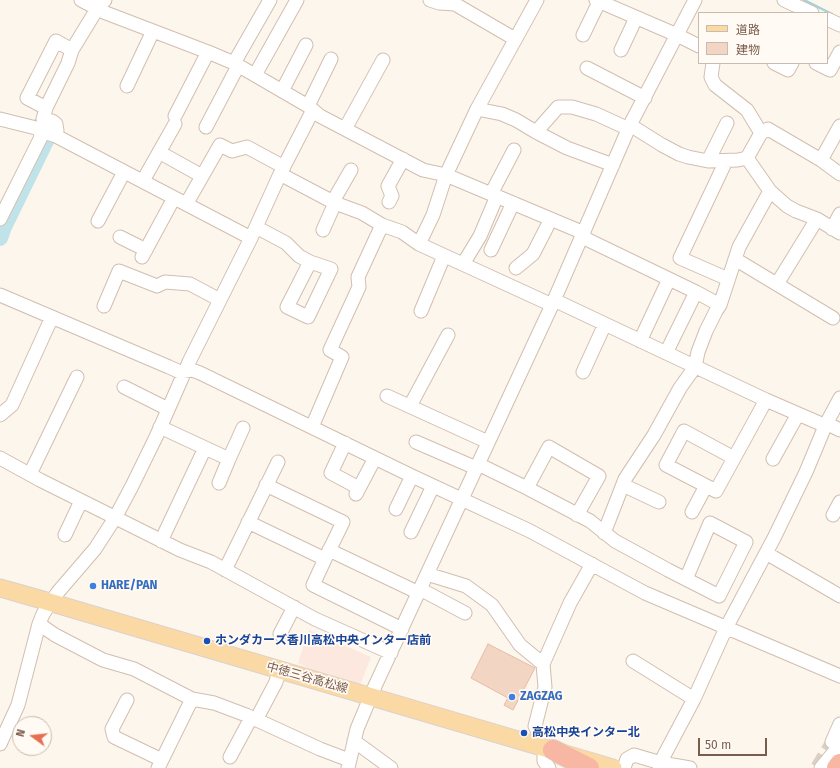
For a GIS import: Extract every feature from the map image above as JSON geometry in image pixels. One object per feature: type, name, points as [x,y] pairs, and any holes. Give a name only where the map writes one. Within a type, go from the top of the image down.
[{"type":"highway","points":[[546,758],[589,768]]},
{"type":"highway","points":[[837,768],[840,764]]},
{"type":"main road","name":"中徳三谷高松線","points":[[0,588],[370,697],[546,758],[613,768]]},
{"type":"street","points":[[81,0],[101,4],[153,31],[236,64],[282,90],[311,108],[320,116],[424,170],[446,175],[551,219],[720,305]]},
{"type":"street","points":[[206,127],[236,64],[270,0]]},
{"type":"street","points":[[255,75],[297,0]]},
{"type":"street","points":[[430,0],[439,3],[455,4],[515,39]]},
{"type":"street","points":[[419,244],[433,215],[446,175],[477,109],[537,0]]},
{"type":"street","points":[[39,624],[55,635],[103,660],[134,670],[192,699],[214,703],[254,719],[349,764],[357,729],[370,697],[553,302],[630,127],[695,0]]},
{"type":"street","points":[[784,0],[810,12]]},
{"type":"street","points":[[583,35],[598,1],[698,46]]},
{"type":"street","points":[[56,136],[56,124],[52,120],[43,119],[46,108],[68,63],[72,50],[101,4]]},
{"type":"street","points":[[621,50],[636,18]]},
{"type":"street","points":[[828,20],[840,25]]},
{"type":"street","points":[[126,86],[153,31]]},
{"type":"street","points":[[46,108],[27,98],[56,41],[72,50]]},
{"type":"street","points":[[282,90],[306,45]]},
{"type":"street","points":[[145,177],[159,152],[208,52]]},
{"type":"street","points":[[818,64],[830,70],[840,52]]},
{"type":"street","points":[[0,744],[18,705],[39,624],[58,592],[95,549],[115,518],[132,486],[187,367],[253,232],[311,108],[331,60]]},
{"type":"street","points":[[345,129],[383,60]]},
{"type":"street","points":[[713,64],[711,77],[715,84],[747,110],[762,133]]},
{"type":"street","points":[[776,64],[788,70],[791,64]]},
{"type":"street","points":[[587,68],[645,98]]},
{"type":"street","points":[[536,132],[558,107],[572,107],[596,114],[630,127],[679,154],[708,161],[738,160],[747,158],[762,133],[768,129],[821,160],[840,174]]},
{"type":"street","points":[[477,109],[502,114],[567,148],[613,165]]},
{"type":"street","points":[[0,119],[36,128],[40,130],[41,133],[41,137],[0,219]]},
{"type":"street","points":[[708,161],[727,123]]},
{"type":"street","points":[[821,160],[840,126]]},
{"type":"street","points":[[41,133],[44,132],[56,136],[174,198],[253,232],[286,243],[299,256],[310,262]]},
{"type":"street","points":[[188,201],[220,145],[232,151],[247,147],[336,203],[362,213],[382,225],[402,232],[419,244],[444,256],[605,324],[766,400],[819,423],[826,424],[840,430]]},
{"type":"street","points":[[463,264],[480,236],[494,195],[514,150]]},
{"type":"street","points":[[159,152],[202,176]]},
{"type":"street","points":[[747,158],[770,191],[796,212],[817,219],[836,231],[840,214]]},
{"type":"street","points":[[389,202],[392,196],[388,186],[403,159]]},
{"type":"street","points":[[726,160],[680,258],[728,279]]},
{"type":"street","points":[[323,230],[336,203],[336,196],[351,170]]},
{"type":"street","points":[[98,221],[124,172]]},
{"type":"street","points":[[604,533],[623,485],[654,435],[680,388],[695,367],[698,352],[706,331],[720,305],[739,247],[770,191]]},
{"type":"street","points":[[120,237],[144,254],[174,198]]},
{"type":"street","points":[[491,250],[513,203]]},
{"type":"street","points":[[516,268],[533,254],[551,219]]},
{"type":"street","points":[[777,284],[817,219]]},
{"type":"street","points":[[314,423],[342,357],[330,350],[359,287],[358,277],[382,225]]},
{"type":"street","points":[[421,311],[444,256]]},
{"type":"street","points":[[735,259],[834,318]]},
{"type":"street","points":[[104,306],[119,271],[157,286],[165,282],[190,284],[220,300]]},
{"type":"street","points":[[640,341],[669,279]]},
{"type":"street","points":[[666,353],[696,292]]},
{"type":"street","points":[[0,295],[169,368],[180,372],[187,367]]},
{"type":"street","points":[[0,415],[12,405],[52,317]]},
{"type":"street","points":[[583,372],[605,324]]},
{"type":"street","points":[[410,406],[448,335]]},
{"type":"street","points":[[187,367],[314,423],[345,443],[412,476],[434,486],[463,496],[645,592],[728,624],[840,676]]},
{"type":"street","points":[[30,474],[77,377]]},
{"type":"street","points":[[124,387],[168,409]]},
{"type":"street","points":[[387,396],[488,442]]},
{"type":"street","points":[[660,764],[694,699],[728,624],[766,553],[806,472],[826,424],[840,398]]},
{"type":"street","points":[[734,458],[684,431],[666,464],[716,491],[766,400]]},
{"type":"street","points":[[773,459],[798,414]]},
{"type":"street","points":[[160,427],[229,459]]},
{"type":"street","points":[[219,483],[243,428]]},
{"type":"street","points":[[416,442],[429,453],[477,466],[527,488],[590,521],[604,533],[661,566],[686,579],[719,596],[746,542],[710,523],[686,579]]},
{"type":"street","points":[[345,443],[330,473],[358,491],[375,458]]},
{"type":"street","points":[[527,488],[549,447],[599,476],[577,515]]},
{"type":"street","points":[[161,541],[205,448]]},
{"type":"street","points":[[0,458],[161,541],[211,562],[315,619],[390,653]]},
{"type":"street","points":[[225,570],[278,462]]},
{"type":"street","points":[[396,509],[412,476]]},
{"type":"street","points":[[266,485],[343,522],[313,585],[402,629]]},
{"type":"street","points":[[623,485],[659,502]]},
{"type":"street","points":[[411,532],[434,486]]},
{"type":"street","points":[[692,512],[706,486]]},
{"type":"street","points":[[65,535],[82,501]]},
{"type":"street","points":[[833,515],[840,502]]},
{"type":"street","points":[[248,522],[419,591],[465,613]]},
{"type":"street","points":[[766,553],[840,596]]},
{"type":"street","points":[[546,758],[535,726],[545,687],[543,664],[570,603],[592,564]]},
{"type":"street","points":[[427,574],[466,586],[492,604],[520,645],[543,664]]},
{"type":"street","points":[[280,634],[294,607]]},
{"type":"street","points":[[634,661],[694,699]]},
{"type":"street","points":[[230,757],[276,682],[279,670]]},
{"type":"street","points":[[127,700],[112,729],[114,737],[160,764],[192,699]]},
{"type":"street","points":[[821,768],[836,744],[840,724]]},
{"type":"street","points":[[354,741],[391,768]]},
{"type":"street","points":[[624,768],[627,759],[634,756],[660,764],[690,768]]},
{"type":"shaded area","points":[[309,630],[371,657],[357,693],[298,663]]},
{"type":"building","points":[[488,644],[535,668],[513,710],[504,705],[508,698],[471,678]]},
{"type":"waterway","points":[[804,0],[832,14]]},
{"type":"waterway","points":[[0,238],[46,141],[48,131],[46,128],[39,126]]},
{"type":"tunnel","points":[[817,767],[832,742]]},
{"type":"place","name":"HARE/PAN","points":[[93,586]]},
{"type":"place","name":"ホンダカーズ香川高松中央インター店前","points":[[207,641]]},
{"type":"place","name":"ZAGZAG","points":[[512,697]]},
{"type":"place","name":"高松中央インター北","points":[[524,733]]}]
